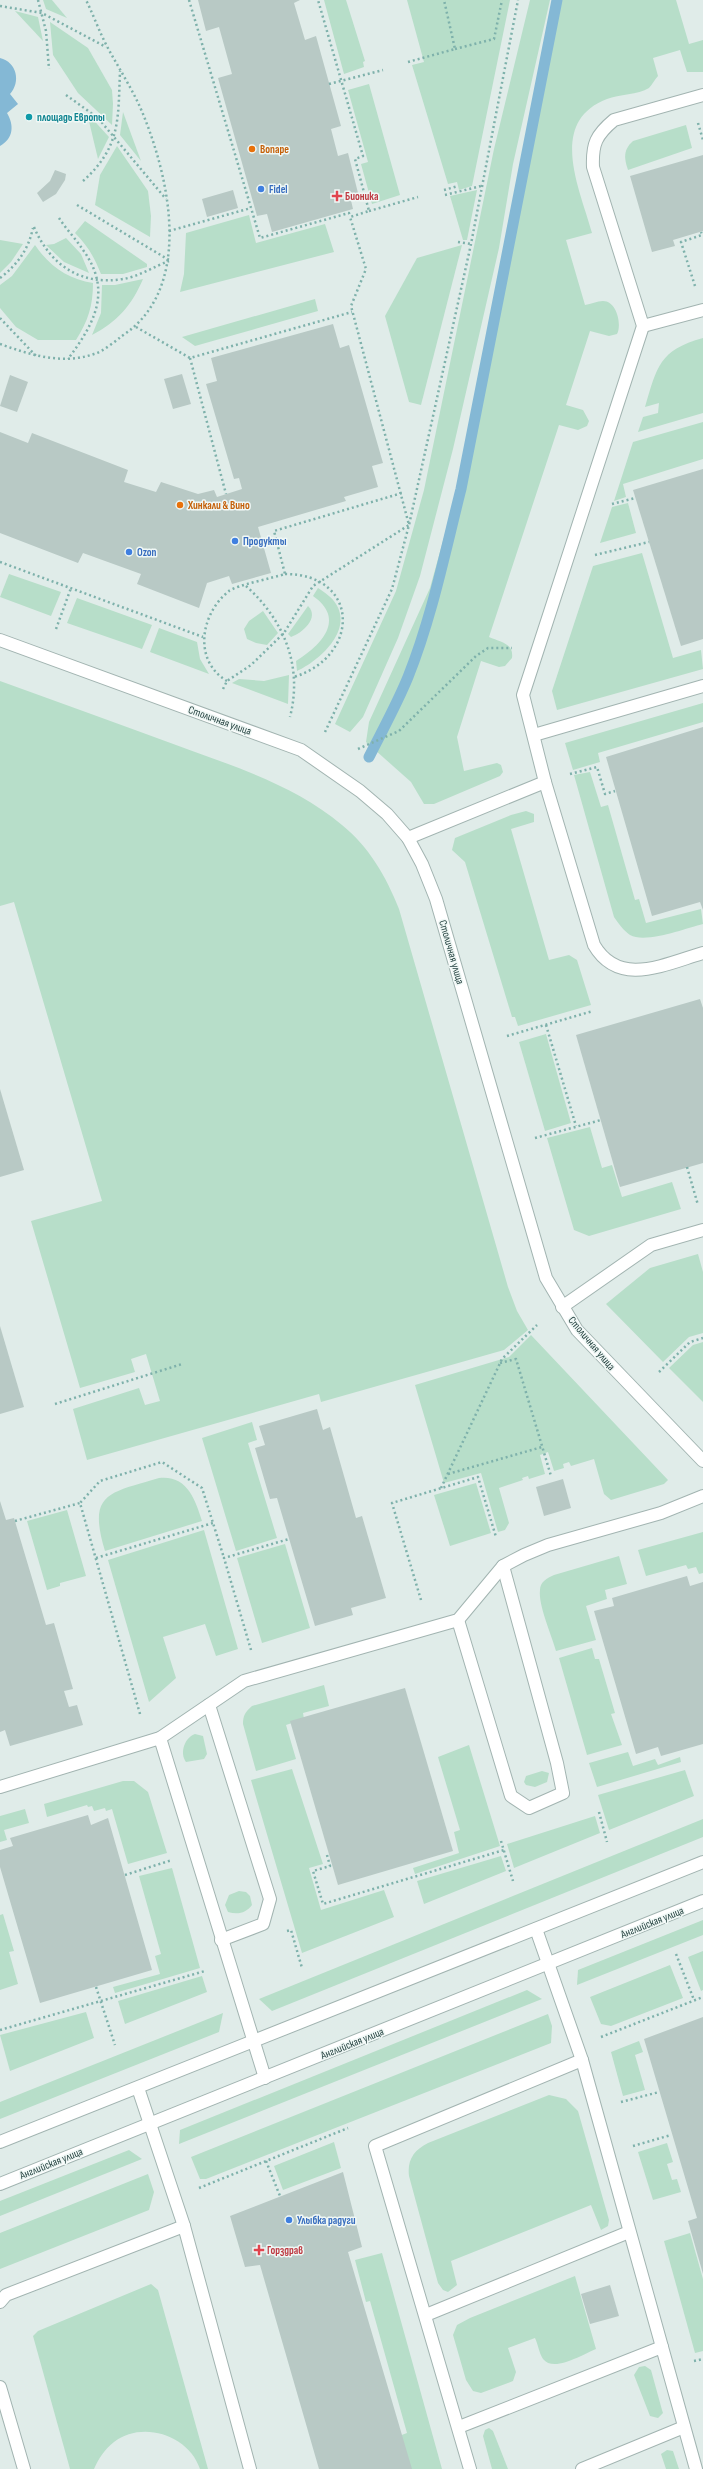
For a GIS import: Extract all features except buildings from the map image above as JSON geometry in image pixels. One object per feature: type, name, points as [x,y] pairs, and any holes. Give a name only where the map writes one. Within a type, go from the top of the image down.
[{"type":"street","points":[[703,95],[614,120],[604,128],[594,144],[593,167],[643,326],[524,695],[545,782],[594,945],[599,954],[610,964],[640,971],[703,953]]},
{"type":"street","points":[[643,326],[703,310]]},
{"type":"street","name":"Столичная улица","points":[[0,640],[301,750],[365,796],[387,814],[408,838],[422,864],[436,899],[546,1278],[577,1330],[601,1357],[703,1461]]},
{"type":"street","points":[[534,736],[703,686]]},
{"type":"street","points":[[408,838],[545,782]]},
{"type":"street","points":[[562,1307],[651,1245],[703,1230]]},
{"type":"street","points":[[0,1787],[160,1738],[244,1681],[458,1620],[503,1566],[548,1545],[661,1513],[703,1496]]},
{"type":"street","points":[[458,1620],[511,1796],[529,1808],[563,1793],[557,1763],[503,1566]]},
{"type":"street","points":[[209,1705],[270,1899],[263,1924],[221,1940]]},
{"type":"street","points":[[160,1738],[221,1940],[265,2078]]},
{"type":"street","points":[[0,2142],[253,2043],[703,1862]]},
{"type":"street","name":"Английская улица","points":[[0,2184],[548,1965],[703,1901]]},
{"type":"street","points":[[536,1929],[582,2060],[696,2469]]},
{"type":"street","points":[[470,2469],[459,2427],[375,2146],[582,2060]]},
{"type":"street","points":[[138,2088],[151,2123],[184,2226],[250,2469]]},
{"type":"street","points":[[0,2302],[6,2295],[184,2226]]},
{"type":"street","points":[[426,2315],[629,2232]]},
{"type":"street","points":[[459,2427],[662,2347]]},
{"type":"street","points":[[0,2387],[24,2469]]},
{"type":"street","points":[[582,2469],[684,2427]]},
{"type":"path","points":[[38,0],[42,13],[49,69]]},
{"type":"path","points":[[0,344],[38,357],[67,360],[95,354],[136,327],[156,297],[169,260],[169,231],[161,166],[145,118],[108,48],[86,0]]},
{"type":"path","points":[[189,0],[260,238],[349,213],[366,269],[351,306],[352,312],[402,493],[409,525]]},
{"type":"path","points":[[318,0],[364,156],[355,159],[369,211]]},
{"type":"path","points":[[444,0],[455,50]]},
{"type":"path","points":[[408,62],[494,39],[502,0]]},
{"type":"path","points":[[325,732],[392,589],[409,525],[471,244],[518,0]]},
{"type":"path","points":[[0,6],[42,13],[108,48]]},
{"type":"path","points":[[83,181],[99,166],[114,136],[120,70]]},
{"type":"path","points":[[329,84],[384,70]]},
{"type":"path","points":[[66,95],[98,118],[166,200]]},
{"type":"path","points":[[444,190],[458,186]]},
{"type":"path","points":[[445,195],[482,186]]},
{"type":"path","points":[[350,217],[418,197]]},
{"type":"path","points":[[77,205],[169,260]]},
{"type":"path","points":[[169,231],[252,208]]},
{"type":"path","points":[[59,218],[83,249],[97,279],[98,296],[96,312],[84,337],[67,360]]},
{"type":"path","points":[[0,278],[15,267],[23,255],[30,244],[34,227],[42,246],[58,263],[77,275],[97,279],[124,279],[169,260]]},
{"type":"path","points":[[695,286],[682,242],[702,235],[701,232]]},
{"type":"path","points":[[458,242],[471,244]]},
{"type":"path","points":[[190,358],[352,312]]},
{"type":"path","points":[[0,318],[38,357]]},
{"type":"path","points":[[136,327],[190,358],[226,494]]},
{"type":"path","points":[[285,574],[274,530],[402,493]]},
{"type":"path","points":[[609,505],[635,498]]},
{"type":"path","points":[[223,689],[227,682],[251,665],[284,633],[313,586],[409,525]]},
{"type":"path","points":[[592,556],[649,542]]},
{"type":"path","points":[[0,562],[203,637]]},
{"type":"path","points":[[227,682],[218,676],[210,666],[204,651],[203,637],[210,614],[230,591],[285,574],[309,577],[319,582],[337,597],[343,610],[345,624],[342,636],[336,648],[325,660],[294,677]]},
{"type":"path","points":[[249,579],[250,585]]},
{"type":"path","points":[[246,586],[266,607],[284,633],[292,656],[294,677],[290,716]]},
{"type":"path","points":[[56,629],[71,588]]},
{"type":"path","points":[[358,749],[399,731],[476,656],[488,648],[538,649]]},
{"type":"path","points":[[569,774],[596,767],[605,794],[615,791]]},
{"type":"path","points":[[507,1036],[593,1011]]},
{"type":"path","points":[[546,1025],[576,1126]]},
{"type":"path","points":[[535,1138],[601,1120]]},
{"type":"path","points":[[687,1167],[699,1208]]},
{"type":"path","points":[[441,1488],[504,1355],[537,1325]]},
{"type":"path","points":[[658,1372],[690,1342],[703,1338]]},
{"type":"path","points":[[500,1363],[516,1359],[551,1476]]},
{"type":"path","points":[[54,1404],[182,1364]]},
{"type":"path","points":[[448,1474],[542,1447]]},
{"type":"path","points":[[15,1521],[80,1503],[100,1481],[162,1462],[202,1488],[251,1650]]},
{"type":"path","points":[[421,1600],[392,1503],[478,1477],[496,1537]]},
{"type":"path","points":[[80,1503],[140,1714]]},
{"type":"path","points":[[96,1558],[213,1523]]},
{"type":"path","points":[[224,1558],[289,1539]]},
{"type":"path","points":[[599,1812],[607,1842]]},
{"type":"path","points":[[501,1841],[513,1881]]},
{"type":"path","points":[[327,1855],[330,1866],[313,1871],[323,1904],[504,1850]]},
{"type":"path","points":[[124,1875],[173,1860]]},
{"type":"path","points":[[676,1954],[694,2000]]},
{"type":"path","points":[[0,2030],[205,1971]]},
{"type":"path","points":[[96,1987],[115,2045]]},
{"type":"path","points":[[601,2037],[703,1997]]},
{"type":"path","points":[[620,2102],[659,2092]]},
{"type":"path","points":[[199,2188],[348,2128]]},
{"type":"path","points":[[633,2146],[671,2136]]},
{"type":"path","points":[[266,2161],[280,2196]]},
{"type":"path","points":[[694,2361],[703,2359]]},
{"type":"green space","points":[[43,0],[52,0],[67,18],[46,9]]},
{"type":"green space","points":[[324,0],[346,0],[365,61],[363,62],[364,67],[344,74]]},
{"type":"green space","points":[[407,0],[510,0],[472,186],[459,190],[457,182],[448,184],[412,65],[424,62]]},
{"type":"green space","points":[[530,0],[550,0],[513,164],[499,248],[453,449],[420,576],[398,638],[363,717],[350,732],[335,724],[396,591],[424,490],[494,149]]},
{"type":"green space","points":[[559,0],[676,0],[689,44],[703,40],[703,72],[687,72],[680,50],[653,58],[658,76],[649,88],[639,92],[607,99],[589,110],[578,123],[573,140],[572,158],[581,197],[592,233],[566,240],[585,305],[603,301],[612,305],[617,314],[619,325],[618,330],[617,334],[609,336],[590,331],[566,405],[583,410],[589,421],[587,426],[578,430],[559,425],[489,637],[509,646],[512,653],[512,658],[505,666],[499,667],[481,661],[457,737],[464,771],[497,763],[501,765],[503,772],[500,776],[434,804],[424,804],[411,782],[366,742],[369,722],[430,588],[462,472],[479,398]]},
{"type":"green space","points":[[15,11],[38,17],[43,41]]},
{"type":"green space","points":[[50,22],[88,48],[112,90],[112,125],[78,93],[53,55]]},
{"type":"green space","points":[[369,84],[400,195],[372,204],[361,164],[368,162],[348,90]]},
{"type":"green space","points":[[123,112],[141,161],[120,135]]},
{"type":"green space","points":[[87,113],[109,137],[98,159]]},
{"type":"green space","points":[[686,125],[692,148],[628,170],[625,154],[627,148],[633,141]]},
{"type":"green space","points":[[117,146],[148,191],[151,216],[150,237],[95,205],[100,175]]},
{"type":"green space","points":[[477,190],[467,240],[463,240],[450,196]]},
{"type":"green space","points":[[249,215],[256,243],[325,224],[334,252],[180,292],[184,274],[186,233]]},
{"type":"green space","points":[[85,221],[147,264],[147,267],[123,274],[101,274],[96,262],[84,242],[75,233]]},
{"type":"green space","points":[[66,238],[81,254],[89,273],[64,262],[46,245],[54,244]]},
{"type":"green space","points":[[0,240],[23,244],[11,262],[0,273]]},
{"type":"green space","points":[[35,245],[46,259],[67,275],[93,283],[89,313],[76,340],[38,340],[16,327],[0,308],[0,285],[12,276]]},
{"type":"green space","points":[[462,245],[421,405],[409,402],[385,316],[417,258]]},
{"type":"green space","points":[[143,279],[134,297],[123,312],[101,330],[92,335],[101,313],[102,285],[115,285]]},
{"type":"green space","points":[[315,299],[318,311],[195,346],[182,337]]},
{"type":"green space","points":[[703,338],[703,413],[638,432],[643,417],[658,413],[659,403],[645,407],[653,381],[662,362],[677,348]]},
{"type":"green space","points":[[703,422],[703,459],[623,484],[626,497],[614,501],[633,442]]},
{"type":"green space","points":[[628,503],[636,533],[600,543],[612,507]]},
{"type":"green space","points":[[642,553],[673,658],[701,650],[703,669],[557,710],[552,691],[593,566]]},
{"type":"green space","points":[[9,574],[61,592],[51,616],[0,597]]},
{"type":"green space","points":[[318,588],[330,597],[336,604],[340,614],[340,624],[337,634],[323,653],[315,660],[297,671],[296,661],[306,655],[322,639],[327,631],[329,622],[328,614],[323,605],[313,596]]},
{"type":"green space","points":[[77,598],[152,625],[142,649],[67,623]]},
{"type":"green space","points":[[308,606],[312,615],[311,620],[304,629],[291,637],[288,634]]},
{"type":"green space","points":[[263,611],[278,633],[267,645],[256,643],[247,639],[244,629],[249,621]]},
{"type":"green space","points":[[159,628],[197,642],[200,659],[209,674],[150,652]]},
{"type":"green space","points":[[289,675],[288,704],[232,683],[239,679],[264,681]]},
{"type":"green space","points":[[0,681],[241,769],[284,788],[324,811],[342,825],[352,834],[376,863],[399,909],[508,1287],[517,1311],[528,1330],[504,1350],[321,1402],[319,1394],[87,1460],[73,1409],[139,1388],[145,1405],[160,1401],[146,1354],[131,1359],[135,1372],[80,1388],[31,1221],[102,1201],[14,902],[0,906]]},
{"type":"green space","points":[[703,703],[703,722],[598,753],[600,762],[573,770],[565,743]]},
{"type":"green space","points":[[590,772],[601,807],[608,805],[635,900],[639,899],[646,923],[701,909],[703,924],[656,937],[646,938],[630,935],[617,922],[614,917],[574,775]]},
{"type":"green space","points":[[526,811],[534,814],[534,822],[511,829],[549,960],[569,955],[577,960],[591,1005],[518,1026],[515,1017],[512,1017],[465,862],[452,850],[455,838],[511,815]]},
{"type":"green space","points":[[546,1034],[571,1123],[545,1131],[519,1042]]},
{"type":"green space","points":[[590,1127],[602,1168],[612,1165],[622,1197],[672,1182],[681,1209],[589,1236],[574,1230],[547,1138]]},
{"type":"green space","points":[[698,1254],[703,1272],[703,1333],[689,1337],[663,1362],[606,1304],[650,1268]]},
{"type":"green space","points":[[531,1335],[668,1480],[664,1484],[611,1500],[604,1494],[594,1459],[571,1466],[569,1462],[563,1464],[564,1468],[554,1471],[548,1452],[540,1455],[545,1474],[529,1479],[528,1476],[522,1478],[523,1480],[499,1488],[509,1523],[505,1530],[498,1532],[481,1473],[444,1483],[415,1385],[509,1357]]},
{"type":"green space","points":[[703,1342],[703,1402],[669,1368],[693,1345]]},
{"type":"green space","points":[[252,1422],[257,1440],[248,1443],[277,1538],[236,1551],[202,1438]]},
{"type":"green space","points":[[159,1478],[177,1480],[183,1484],[193,1497],[202,1521],[105,1551],[100,1532],[99,1517],[101,1506],[107,1498],[116,1492],[127,1487]]},
{"type":"green space","points":[[476,1483],[491,1533],[450,1546],[434,1495]]},
{"type":"green space","points":[[67,1510],[86,1576],[60,1583],[60,1586],[47,1590],[27,1521]]},
{"type":"green space","points":[[204,1530],[238,1649],[216,1656],[205,1624],[163,1637],[176,1678],[149,1702],[108,1560]]},
{"type":"green space","points":[[703,1532],[703,1573],[699,1574],[696,1567],[688,1569],[686,1565],[646,1576],[638,1550]]},
{"type":"green space","points":[[285,1544],[310,1628],[262,1643],[237,1558]]},
{"type":"green space","points":[[619,1556],[627,1584],[605,1590],[607,1599],[586,1606],[596,1640],[556,1651],[541,1604],[540,1587],[546,1579],[554,1575]]},
{"type":"green space","points":[[592,1648],[595,1659],[599,1659],[615,1713],[611,1714],[622,1745],[587,1755],[559,1658]]},
{"type":"green space","points":[[324,1685],[329,1706],[303,1713],[304,1719],[286,1725],[296,1759],[256,1771],[243,1724],[244,1716],[248,1710],[252,1706]]},
{"type":"green space","points":[[195,1734],[203,1736],[207,1754],[204,1759],[186,1762],[183,1754],[184,1746],[188,1738]]},
{"type":"green space","points":[[469,1745],[500,1846],[415,1874],[413,1868],[459,1853],[454,1832],[460,1830],[438,1757]]},
{"type":"green space","points":[[628,1752],[633,1766],[655,1759],[658,1765],[680,1757],[681,1762],[597,1787],[589,1763]]},
{"type":"green space","points":[[292,1769],[323,1864],[309,1868],[321,1910],[384,1890],[394,1917],[302,1953],[251,1780]]},
{"type":"green space","points":[[685,1770],[694,1796],[609,1830],[598,1795]]},
{"type":"green space","points":[[542,1771],[549,1773],[547,1782],[535,1787],[526,1785],[524,1782],[526,1776]]},
{"type":"green space","points":[[123,1781],[134,1781],[148,1792],[167,1853],[128,1864],[112,1809],[106,1811],[105,1808],[94,1811],[92,1806],[88,1807],[87,1805],[47,1817],[44,1804]]},
{"type":"green space","points":[[25,1809],[29,1823],[4,1830],[7,1840],[0,1842],[0,1816]]},
{"type":"green space","points":[[595,1816],[600,1833],[514,1868],[507,1844]]},
{"type":"green space","points":[[703,1819],[703,1837],[272,2011],[259,1999]]},
{"type":"green space","points":[[501,1856],[506,1871],[424,1904],[417,1881]]},
{"type":"green space","points":[[172,1868],[200,1968],[115,1993],[113,1987],[160,1974],[155,1956],[161,1954],[139,1876]]},
{"type":"green space","points":[[239,1891],[246,1892],[250,1896],[252,1905],[242,1913],[228,1912],[225,1905],[229,1895]]},
{"type":"green space","points":[[3,1914],[14,1951],[9,1952],[18,1984],[0,1990],[0,1915]]},
{"type":"green space","points":[[703,1920],[703,1935],[577,1985],[578,1970]]},
{"type":"green space","points":[[703,1951],[703,1990],[701,1991],[688,1957]]},
{"type":"green space","points":[[670,1965],[683,1998],[611,2026],[601,2024],[590,1997]]},
{"type":"green space","points":[[202,1976],[207,1992],[125,2024],[118,2001]]},
{"type":"green space","points":[[527,1990],[542,1999],[179,2144],[180,2130]]},
{"type":"green space","points":[[86,2012],[94,2038],[10,2071],[0,2035]]},
{"type":"green space","points":[[223,2013],[219,2032],[0,2119],[0,2102]]},
{"type":"green space","points":[[548,2014],[552,2026],[551,2043],[206,2179],[200,2179],[191,2157]]},
{"type":"green space","points":[[639,2041],[643,2052],[635,2055],[645,2090],[623,2096],[611,2052]]},
{"type":"green space","points":[[549,2095],[566,2099],[578,2111],[609,2220],[608,2226],[601,2230],[591,2205],[451,2261],[457,2285],[448,2292],[443,2290],[438,2283],[409,2176],[409,2165],[412,2156],[415,2152],[428,2143]]},
{"type":"green space","points":[[334,2142],[341,2168],[283,2190],[274,2166]]},
{"type":"green space","points":[[667,2143],[673,2162],[667,2164],[672,2180],[677,2179],[681,2192],[653,2200],[638,2152]]},
{"type":"green space","points":[[129,2150],[142,2159],[0,2216],[0,2201]]},
{"type":"green space","points":[[148,2174],[154,2192],[149,2210],[0,2269],[0,2233]]},
{"type":"green space","points":[[690,2233],[703,2279],[703,2351],[695,2353],[664,2241]]},
{"type":"green space","points":[[382,2253],[442,2469],[409,2469],[399,2436],[407,2433],[370,2301],[366,2302],[355,2260]]},
{"type":"green space","points":[[575,2276],[596,2349],[569,2361],[554,2364],[548,2363],[540,2354],[535,2338],[508,2348],[516,2372],[513,2381],[481,2393],[473,2391],[466,2380],[453,2335],[457,2325],[470,2318]]},
{"type":"green space","points":[[151,2284],[158,2290],[208,2469],[200,2469],[194,2457],[186,2447],[175,2440],[163,2434],[138,2432],[125,2435],[114,2442],[102,2454],[94,2469],[70,2469],[33,2336],[38,2331]]},
{"type":"green space","points":[[645,2366],[651,2370],[663,2413],[658,2418],[650,2416],[634,2375],[639,2367]]},
{"type":"green space","points":[[489,2428],[493,2431],[508,2469],[492,2469],[483,2436],[485,2430]]},
{"type":"green space","points":[[667,2450],[673,2451],[679,2469],[666,2469],[661,2454]]},
{"type":"water","points":[[0,58],[6,60],[14,68],[16,73],[15,84],[10,94],[18,104],[7,113],[12,127],[8,139],[0,146]]},
{"type":"waterway","points":[[369,757],[408,677],[417,654],[444,560],[461,489],[557,0]]},
{"type":"place","name":"площадь Европы","points":[[29,117]]},
{"type":"place","name":"Bonape","points":[[252,149]]},
{"type":"place","name":"Fidel","points":[[261,189]]},
{"type":"place","name":"Бионика","points":[[337,196]]},
{"type":"place","name":"Хинкали & Вино","points":[[180,505]]},
{"type":"place","name":"Продукты","points":[[235,541]]},
{"type":"place","name":"Ozon","points":[[129,552]]},
{"type":"place","name":"Улыбка радуги","points":[[289,2220]]},
{"type":"place","name":"Горздрав","points":[[259,2250]]}]
